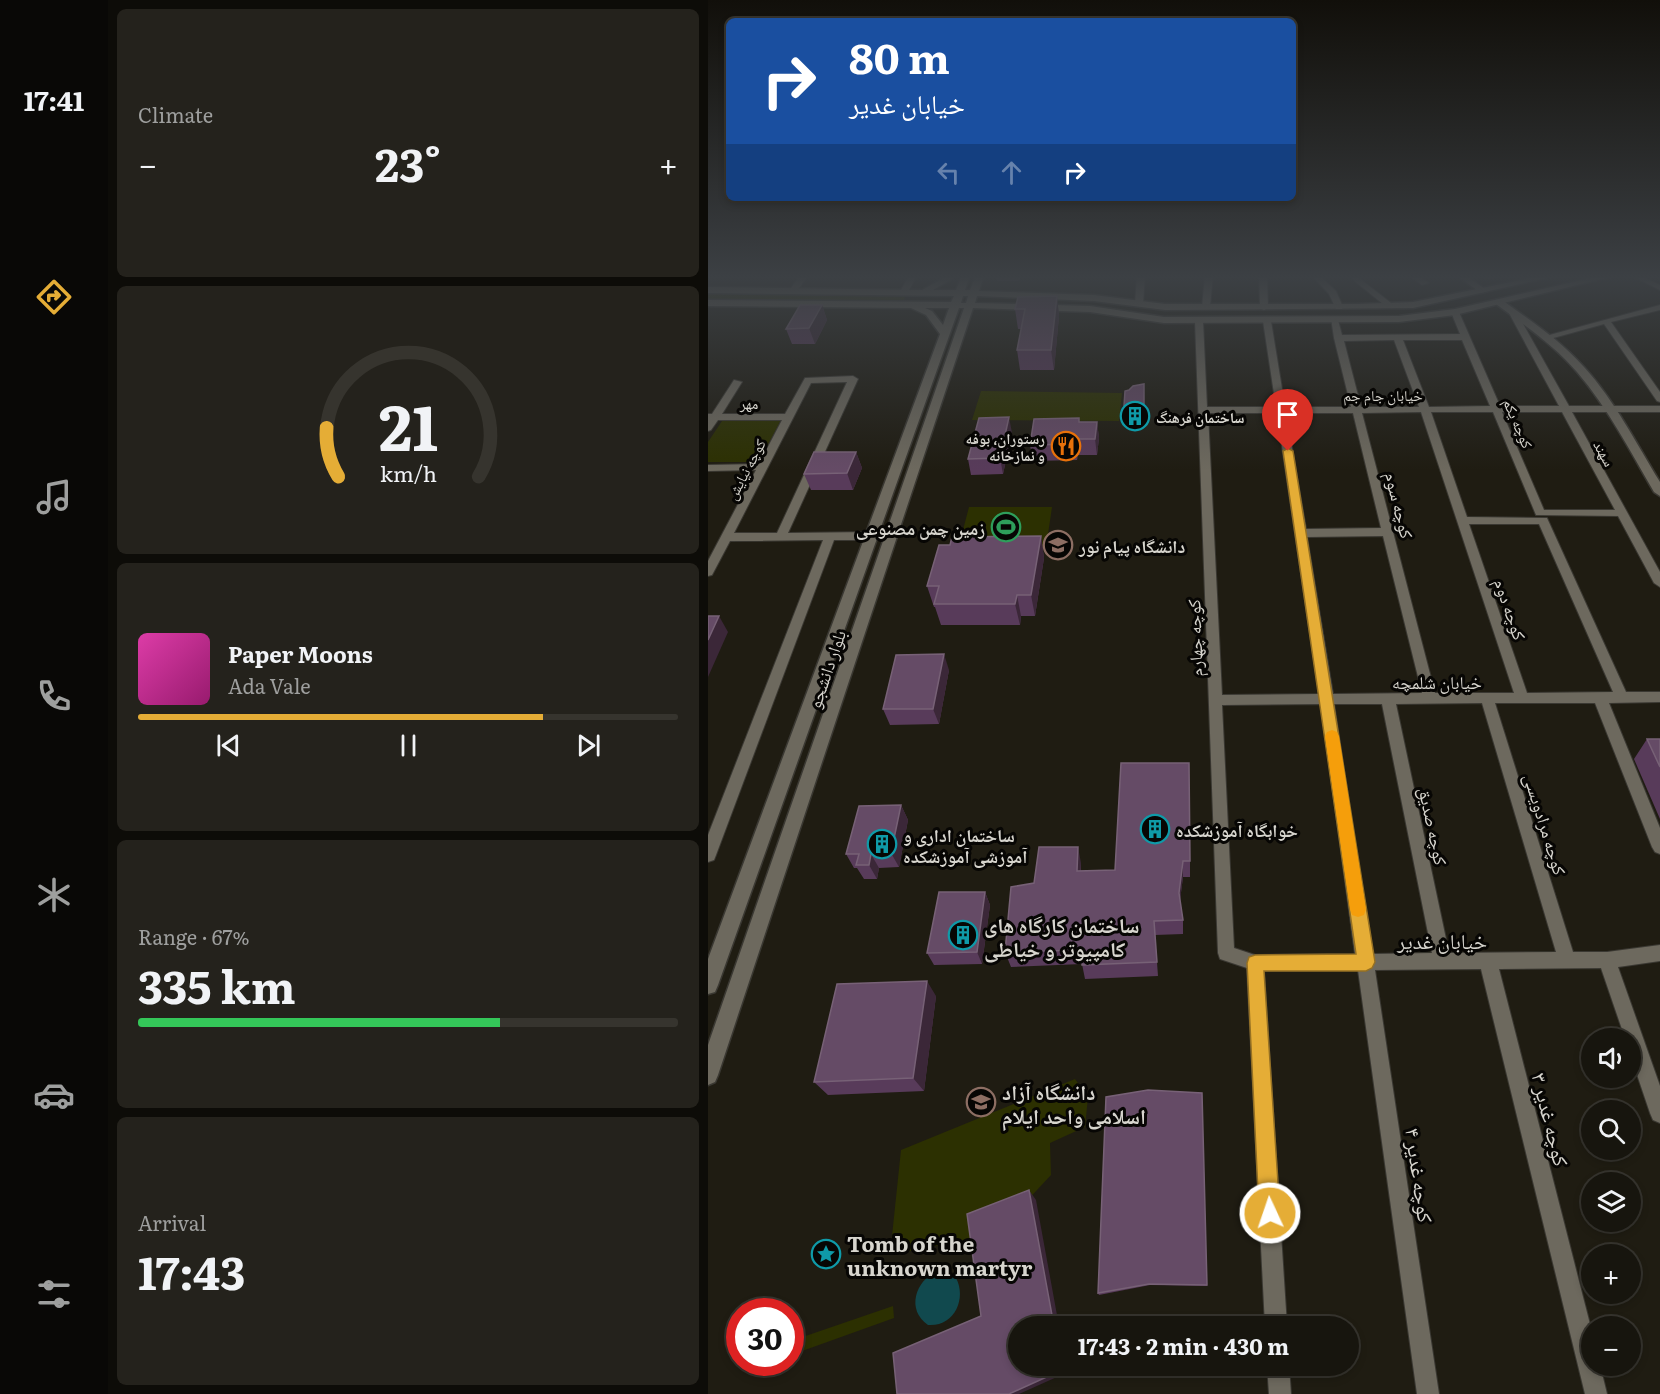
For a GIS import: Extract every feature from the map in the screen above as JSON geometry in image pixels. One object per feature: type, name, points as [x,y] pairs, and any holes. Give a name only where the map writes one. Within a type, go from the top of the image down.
[{"type":"main road","name":"بلوار دانشجو","points":[[708,986],[941,340]]},
{"type":"main road","name":"بلوار دانشجو","points":[[708,1075],[958,340]]},
{"type":"main road","points":[[1549,340],[1580,369],[1610,409],[1660,492]]},
{"type":"street","name":"کوچه چهارم","points":[[1200,340],[1226,953]]},
{"type":"street","name":"کوچه غدیر ۴","points":[[1270,340],[1366,962],[1428,1394]]},
{"type":"street","name":"کوچه سوم","points":[[1339,340],[1430,699]]},
{"type":"street","name":"کوچه دوم","points":[[1398,340],[1424,408],[1522,698]]},
{"type":"street","name":"کوچه یکم","points":[[1465,340],[1622,698]]},
{"type":"street","name":"سهند","points":[[1527,340],[1660,583]]},
{"type":"street","points":[[1619,340],[1660,399]]},
{"type":"street","name":"كوچه نيايش","points":[[708,572],[808,380],[853,380],[781,536]]},
{"type":"street","points":[[708,428],[711,417],[737,382]]},
{"type":"street","name":"خیابان جام جم","points":[[1203,410],[1660,409]]},
{"type":"street","name":"مهر","points":[[711,417],[789,417]]},
{"type":"street","points":[[708,468],[763,468]]},
{"type":"street","points":[[1464,526],[1541,517],[1622,513]]},
{"type":"street","points":[[1301,533],[1389,532]]},
{"type":"street","points":[[708,855],[830,536]]},
{"type":"street","points":[[727,537],[871,536]]},
{"type":"street","name":"خیابان شلمچه","points":[[1215,700],[1660,697]]},
{"type":"street","name":"کوچه مرادویسی","points":[[1488,698],[1568,961]]},
{"type":"street","points":[[1600,698],[1660,847]]},
{"type":"street","name":"کوچه صدیق","points":[[1388,699],[1442,962]]},
{"type":"street","name":"خیابان غدیر","points":[[1226,953],[1255,963],[1568,961],[1608,960],[1660,953]]},
{"type":"street","points":[[1608,960],[1660,1113]]},
{"type":"street","name":"کوچه غدیر ۳","points":[[1488,961],[1596,1394]]},
{"type":"street","points":[[1255,963],[1275,1316]]},
{"type":"street","points":[[1279,1376],[1280,1394]]},
{"type":"green space","points":[[981,391],[1122,393],[1119,421],[972,420]]},
{"type":"green space","points":[[781,420],[759,462],[708,462],[708,442],[722,421]]},
{"type":"green space","name":"زمین چمن مصنوعی","points":[[969,507],[1052,507],[1046,548],[958,549]]},
{"type":"green space","points":[[1075,1079],[1088,1097],[1085,1127],[1050,1143],[1051,1175],[1023,1205],[975,1238],[890,1255],[901,1150]]},
{"type":"green space","points":[[893,1306],[894,1318],[804,1350],[804,1337]]},
{"type":"water","points":[[937,1271],[944,1271],[956,1278],[960,1294],[959,1303],[951,1317],[937,1324],[928,1325],[917,1312],[916,1296],[923,1282]]},
{"type":"building","points":[[1019,340],[1052,340],[1051,350],[1017,350]]},
{"type":"building","points":[[1144,384],[1144,406],[1124,406],[1125,391],[1133,386]]},
{"type":"building","points":[[1009,417],[1000,458],[968,459],[979,418]]},
{"type":"building","points":[[1079,418],[1079,422],[1097,422],[1095,439],[1076,439],[1076,444],[1030,445],[1034,419]]},
{"type":"building","points":[[814,452],[856,452],[847,473],[804,474]]},
{"type":"building","points":[[1041,536],[1031,595],[1017,595],[1015,604],[934,604],[939,586],[927,586],[939,545],[950,545],[952,537]]},
{"type":"building","points":[[708,616],[719,616],[708,640]]},
{"type":"building","points":[[944,654],[933,709],[883,709],[896,655]]},
{"type":"building","points":[[1647,739],[1660,739],[1660,767]]},
{"type":"building","points":[[1121,763],[1189,763],[1190,861],[1183,861],[1179,893],[1183,920],[1154,921],[1157,962],[1082,965],[1082,950],[1005,952],[1011,887],[1034,883],[1039,847],[1078,847],[1077,871],[1115,870]]},
{"type":"building","points":[[901,805],[891,853],[871,854],[869,865],[856,865],[859,854],[846,854],[859,806]]},
{"type":"building","name":"ساختمان کارگاه های کامپیوتر و خیاطی","points":[[939,892],[985,892],[977,952],[927,953]]},
{"type":"building","points":[[927,981],[913,1078],[814,1082],[837,984]]},
{"type":"building","points":[[1148,1090],[1202,1093],[1207,1285],[1149,1284],[1098,1293],[1106,1097]]},
{"type":"building","points":[[1029,1190],[1052,1316],[1008,1316],[1008,1376],[1049,1376],[1009,1394],[897,1394],[893,1353],[981,1316],[967,1214]]},
{"type":"slow traffic","points":[[1332,736],[1358,909]]},
{"type":"place","name":"ساختمان فرهنگ","points":[[1135,416]]},
{"type":"place","name":"رستوران، بوفه و نمازخانه","points":[[1066,446]]},
{"type":"place","name":"زمین چمن مصنوعی","points":[[1006,527]]},
{"type":"place","name":"دانشگاه پیام نور","points":[[1058,545]]},
{"type":"place","name":"خوابگاه آموزشکده","points":[[1155,829]]},
{"type":"place","name":"ساختمان اداری و آموزشی آموزشکده","points":[[882,844]]},
{"type":"place","name":"ساختمان کارگاه های کامپیوتر و خیاطی","points":[[963,935]]},
{"type":"place","name":"دانشگاه آزاد اسلامی واحد ایلام","points":[[981,1102]]},
{"type":"place","name":"Tomb of the unknown martyr","points":[[826,1254]]},
{"type":"route","points":[[1270,1213],[1255,963],[1366,962],[1288,451]]}]
